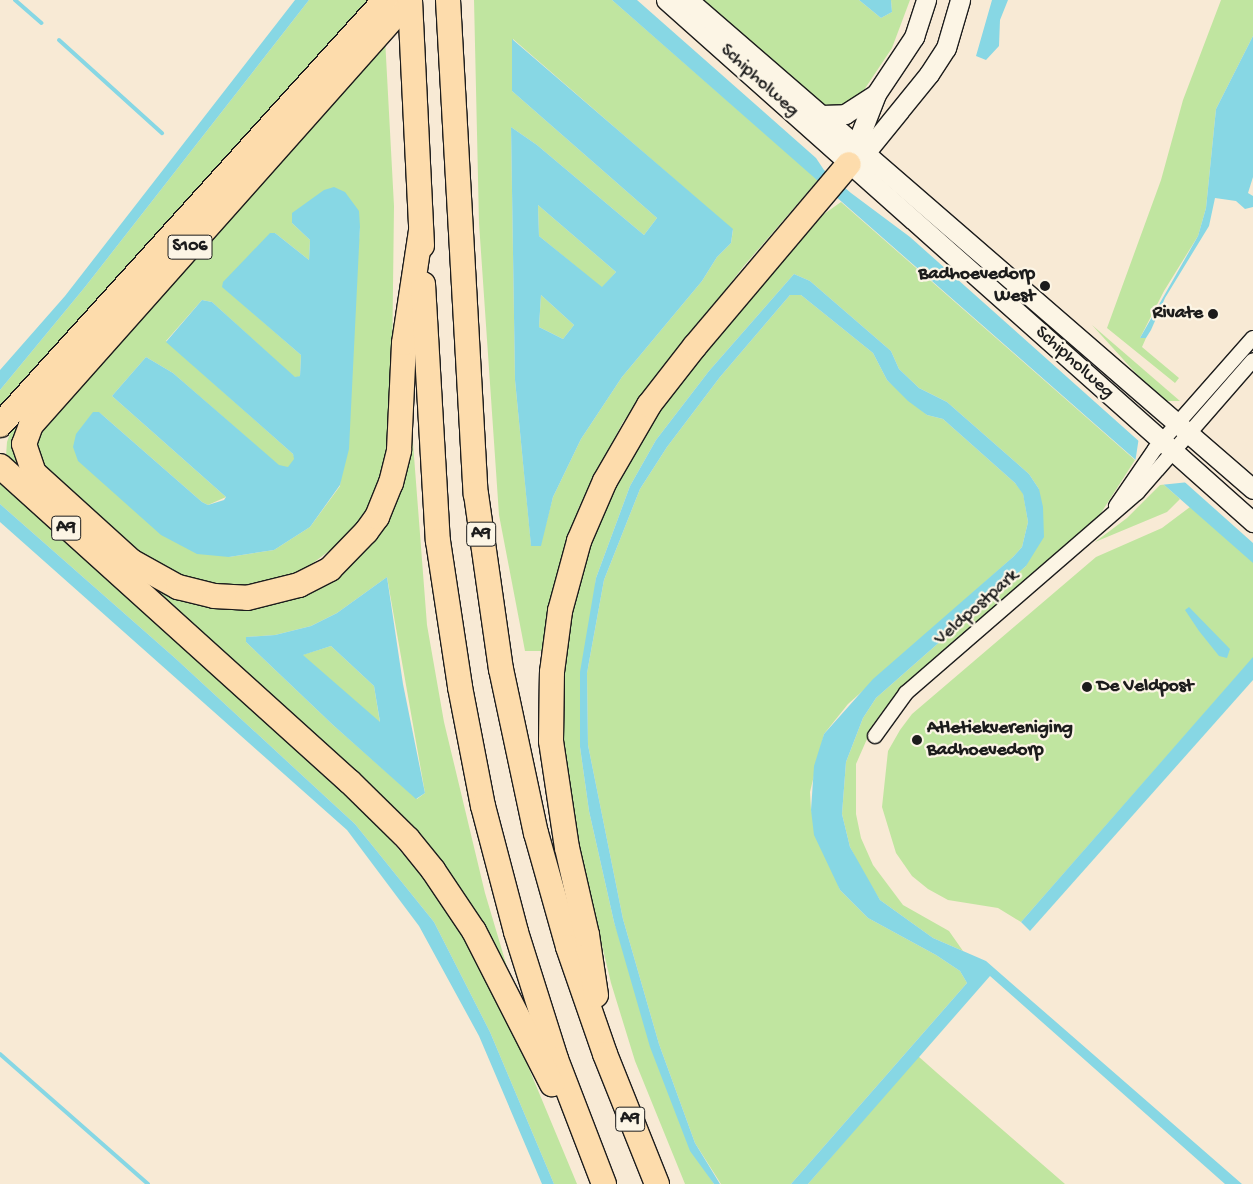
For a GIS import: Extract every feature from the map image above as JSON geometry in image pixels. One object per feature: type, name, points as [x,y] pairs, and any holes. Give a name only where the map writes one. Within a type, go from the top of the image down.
[{"type":"highway","name":"S106","points":[[31,425],[341,62],[385,0]]},
{"type":"highway","name":"S106","points":[[0,425],[61,357],[341,62],[409,0]]},
{"type":"highway","name":"A9","points":[[409,0],[428,403],[438,541],[460,686],[483,806],[516,932],[556,1060],[601,1178]]},
{"type":"highway","name":"A9","points":[[448,0],[475,475],[487,587],[501,669],[536,833],[568,947],[605,1054],[657,1184]]},
{"type":"highway","name":"A9","points":[[605,1054],[587,935],[568,848],[551,741],[552,672],[560,610],[579,541],[601,490],[649,405],[854,158]]},
{"type":"highway","name":"A9","points":[[31,425],[24,444],[34,473],[89,526],[131,561],[156,576],[198,593],[231,598],[266,596],[314,578],[344,558],[366,532],[391,484],[399,450],[404,343],[421,231]]},
{"type":"highway","name":"A9","points":[[0,466],[350,782],[421,854],[445,886],[489,957],[601,1178]]},
{"type":"main road","name":"Schipholweg","points":[[666,0],[854,158],[1183,429],[1253,490]]},
{"type":"main road","name":"Schipholweg","points":[[688,0],[821,115],[854,158],[1164,450],[1253,522]]},
{"type":"main road","name":"Schipholweg","points":[[854,158],[876,94],[914,38],[926,0]]},
{"type":"main road","points":[[854,158],[924,81],[946,48],[960,0]]},
{"type":"main road","name":"Schipholweg","points":[[821,115],[845,114],[876,94]]},
{"type":"street","points":[[1183,429],[1253,338]]},
{"type":"street","points":[[1164,450],[1253,360]]},
{"type":"street","name":"Veldpostpark","points":[[1112,513],[1138,469],[1164,450]]},
{"type":"street","name":"Veldpostpark","points":[[875,736],[906,693],[1150,479],[1164,450]]},
{"type":"green space","points":[[309,0],[368,0],[0,418],[0,390],[85,287]]},
{"type":"green space","points":[[474,0],[612,0],[818,180],[743,267],[623,422],[579,507],[554,590],[547,651],[525,651],[499,515],[479,223]],"holes":[[[513,39],[733,230],[731,243],[717,257],[702,281],[622,377],[581,439],[553,497],[540,546],[531,545],[515,380],[511,127],[537,145],[644,235],[657,218],[512,91]]]},
{"type":"green space","points":[[694,0],[859,0],[881,18],[892,12],[891,0],[910,0],[892,48],[860,96],[842,107],[825,107]]},
{"type":"green space","points":[[1221,0],[1253,0],[1253,36],[1216,109],[1206,208],[1198,236],[1164,291],[1140,338],[1146,338],[1142,347],[1179,378],[1175,383],[1107,328],[1161,180],[1183,100]]},
{"type":"green space","points":[[385,38],[394,206],[392,369],[386,455],[371,503],[345,539],[305,569],[267,584],[222,586],[177,575],[130,549],[40,471],[36,449],[37,433]],"holes":[[[292,223],[360,227],[340,486],[310,527],[274,550],[229,557],[99,412],[202,502],[208,505],[226,497],[112,396],[146,357],[173,373],[279,466],[288,468],[295,459],[293,454],[166,341],[202,300],[212,302],[295,378],[300,376],[301,355],[223,287],[275,233],[309,260],[310,240]]]},
{"type":"green space","points":[[341,57],[19,429],[13,445],[23,470],[198,599],[344,563],[411,417],[427,625],[444,722],[485,893],[507,967],[502,967],[464,902],[15,475],[6,456],[7,442],[13,424]],"holes":[[[387,577],[425,793],[417,799],[333,725],[246,642],[246,637],[275,635],[311,626],[337,613]]]},
{"type":"green space","points":[[841,202],[1135,460],[1092,527],[900,688],[874,723],[856,764],[856,814],[861,838],[873,865],[903,905],[949,931],[963,951],[933,938],[880,900],[862,871],[850,847],[842,814],[846,762],[863,718],[876,698],[1026,566],[1039,489],[1029,474],[947,402],[919,388],[899,369],[891,351],[810,281],[794,274],[709,371],[656,440],[630,486],[596,578],[580,747],[589,811],[614,922],[695,1155],[714,1184],[685,1184],[635,1061],[611,983],[575,832],[559,714],[571,594],[624,455],[726,326],[824,214]]},
{"type":"green space","points":[[538,205],[616,272],[602,288],[539,236]]},
{"type":"green space","points":[[541,295],[574,325],[563,339],[539,327]]},
{"type":"green space","points":[[790,295],[801,295],[873,353],[887,380],[927,415],[943,419],[1015,483],[1023,493],[1028,522],[1022,547],[1013,557],[848,704],[824,734],[810,792],[811,810],[840,890],[868,918],[936,955],[960,971],[967,983],[791,1184],[721,1184],[695,1143],[659,1044],[623,919],[588,745],[587,673],[604,580],[640,489],[667,447],[720,377]]},
{"type":"green space","points":[[1092,325],[1180,401],[1166,401],[1151,390]]},
{"type":"green space","points":[[0,474],[359,805],[412,864],[453,920],[510,1023],[577,1184],[554,1184],[490,1032],[434,922],[355,824],[175,658],[0,504]]},
{"type":"green space","points":[[1162,483],[1180,499],[1167,512],[1095,542],[1127,518]]},
{"type":"green space","name":"De Veldpost","points":[[1190,507],[1253,562],[1253,658],[1021,922],[998,908],[948,900],[928,889],[912,876],[896,853],[882,807],[888,751],[900,730],[912,714],[1096,557],[1162,528]]},
{"type":"green space","points":[[331,646],[374,686],[380,723],[302,655]]},
{"type":"green space","points":[[918,1056],[936,1072],[1065,1184],[808,1184]]},
{"type":"water","points":[[295,0],[309,0],[85,287],[0,390],[0,370],[65,296]]},
{"type":"water","points":[[612,0],[637,0],[816,158],[824,170],[851,193],[910,237],[1253,543],[1253,563]]},
{"type":"water","points":[[859,0],[891,0],[892,12],[881,18]]},
{"type":"water","points":[[992,0],[1008,0],[1000,20],[999,46],[986,60],[976,56]]},
{"type":"water","points":[[1253,36],[1253,177],[1248,193],[1253,196],[1253,207],[1245,209],[1236,201],[1215,198],[1209,226],[1165,298],[1151,330],[1146,338],[1140,338],[1198,236],[1206,208],[1216,109]]},
{"type":"water","points":[[512,39],[733,229],[731,243],[717,257],[702,281],[622,377],[581,439],[553,497],[541,546],[531,546],[515,380],[511,127],[537,145],[644,235],[657,218],[512,91]],"holes":[[[538,205],[616,272],[602,287],[539,236]],[[541,295],[574,325],[563,339],[539,327]]]},
{"type":"water","points":[[334,187],[345,192],[359,211],[360,227],[349,449],[340,485],[310,527],[274,550],[229,557],[197,554],[161,535],[78,461],[73,447],[76,434],[93,412],[99,412],[202,502],[208,505],[224,500],[226,497],[112,396],[146,357],[173,373],[279,465],[288,467],[294,459],[293,454],[166,342],[202,300],[212,302],[295,377],[300,376],[301,355],[222,287],[223,282],[270,233],[275,233],[309,260],[310,240],[292,223],[292,213],[324,190]]},
{"type":"water","points":[[794,274],[810,281],[891,351],[899,369],[919,388],[947,402],[1029,474],[1039,489],[1043,507],[1044,537],[1026,566],[876,698],[863,718],[846,762],[842,814],[850,847],[880,900],[933,938],[986,961],[1242,1184],[1225,1184],[990,976],[808,1184],[791,1184],[967,983],[960,971],[936,955],[868,918],[840,890],[814,835],[811,810],[814,766],[824,734],[873,679],[1013,557],[1022,547],[1028,522],[1023,494],[1015,483],[943,419],[927,415],[908,401],[887,380],[873,353],[801,295],[790,295],[720,377],[667,447],[640,489],[604,580],[587,673],[588,745],[623,919],[659,1044],[695,1143],[720,1184],[714,1184],[690,1151],[650,1047],[614,922],[589,811],[580,747],[580,672],[596,578],[630,486],[656,440],[709,371]]},
{"type":"water","points":[[0,504],[175,658],[355,824],[434,922],[490,1032],[554,1184],[542,1184],[479,1036],[419,926],[347,830],[0,522]]},
{"type":"water","points":[[387,577],[403,684],[425,793],[416,799],[333,725],[246,642],[246,637],[275,635],[311,626],[337,613]],"holes":[[[331,646],[374,686],[380,722],[303,655]]]},
{"type":"water","points":[[1189,607],[1230,649],[1227,658],[1219,656],[1199,631],[1185,610]]},
{"type":"water","points":[[1253,657],[1253,680],[1030,931],[1021,922]]},
{"type":"pier","points":[[1139,437],[1189,482],[1160,485],[1135,463]]},
{"type":"waterway","points":[[15,0],[41,23]]},
{"type":"waterway","points":[[59,40],[162,133]]},
{"type":"waterway","points":[[0,1054],[148,1184]]},
{"type":"place","name":"Badhoevedorp West","points":[[1045,286]]},
{"type":"place","name":"Rivate","points":[[1213,314]]},
{"type":"place","name":"De Veldpost","points":[[1087,687]]},
{"type":"place","name":"Atletiekvereniging Badhoevedorp","points":[[917,740]]}]
